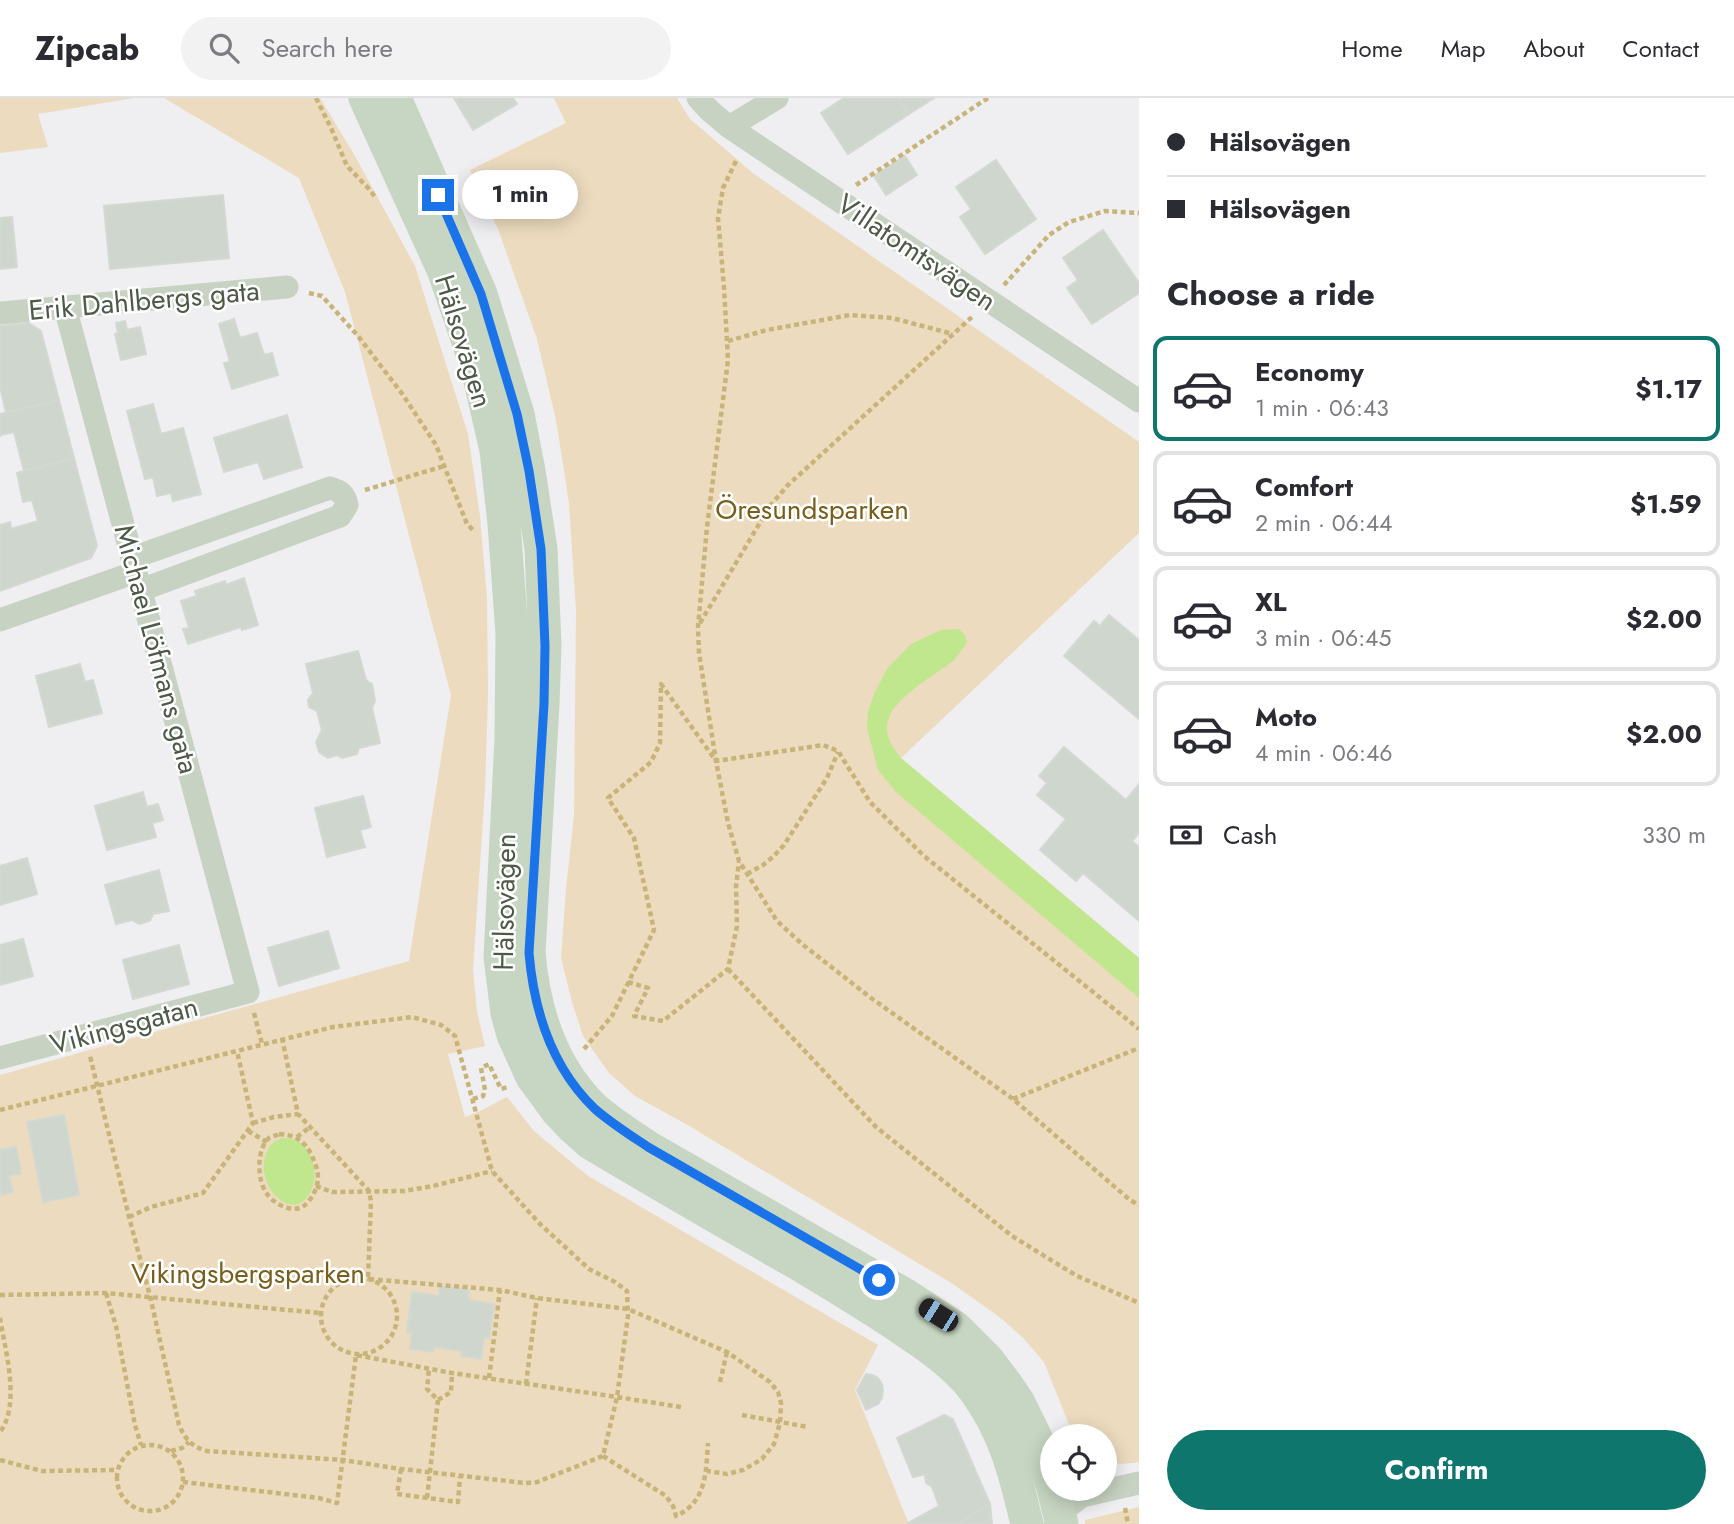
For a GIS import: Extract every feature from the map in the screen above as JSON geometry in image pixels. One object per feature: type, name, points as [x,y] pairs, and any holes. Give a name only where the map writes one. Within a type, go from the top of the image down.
[{"type":"main road","name":"Hälsovägen","points":[[365,98],[444,272],[477,368],[496,450],[512,634],[511,739],[500,957],[507,1013],[523,1058],[557,1111],[590,1143],[865,1304],[930,1348],[951,1366],[973,1389],[1002,1436],[1015,1471],[1027,1524]]},
{"type":"main road","name":"Hälsovägen","points":[[395,98],[481,294],[517,414],[529,471],[541,549],[545,646],[529,953],[538,1013],[552,1048],[575,1086],[595,1109],[618,1127],[648,1147],[906,1295],[955,1327],[988,1360],[1019,1403],[1039,1444],[1056,1508]]},
{"type":"street","name":"Villatomtsvägen","points":[[698,98],[738,133],[1139,401]]},
{"type":"street","points":[[738,133],[777,98]]},
{"type":"street","name":"Erik Dahlbergs gata","points":[[0,313],[287,288]]},
{"type":"street","name":"Michael Löfmans gata","points":[[65,307],[248,992]]},
{"type":"street","points":[[0,620],[136,573],[340,516],[347,505],[345,496],[330,488],[136,573]]},
{"type":"street","name":"Vikingsgatan","points":[[0,1058],[248,992]]},
{"type":"street","points":[[1056,1508],[1069,1507],[1082,1496],[1139,1483]]},
{"type":"path","points":[[316,98],[347,166],[376,199]]},
{"type":"path","points":[[842,202],[853,187],[988,98]]},
{"type":"path","points":[[738,133],[718,218],[728,360],[707,527],[698,627],[699,653],[716,761],[728,823],[739,861],[777,921],[802,944],[871,998],[1013,1099],[1139,1205]]},
{"type":"path","points":[[698,627],[777,497],[990,301],[1049,235],[1069,222],[1105,211],[1139,213]]},
{"type":"path","points":[[287,288],[322,296],[358,336],[403,394],[436,445],[467,524],[475,532]]},
{"type":"path","points":[[728,341],[767,330],[850,315],[892,318],[953,334]]},
{"type":"path","points":[[345,496],[444,466]]},
{"type":"path","points":[[612,1016],[654,930],[634,838],[608,798],[651,762],[660,743],[661,684],[716,761]]},
{"type":"path","points":[[716,761],[823,746],[838,751],[870,802],[924,856],[1139,1029]]},
{"type":"path","points":[[747,874],[769,861],[784,845],[822,786],[838,751]]},
{"type":"path","points":[[628,982],[648,988],[634,1016],[663,1021],[728,969],[737,926],[736,886],[739,861]]},
{"type":"path","points":[[728,969],[876,1127],[1013,1236],[1077,1276],[1139,1304]]},
{"type":"path","points":[[0,1111],[333,1027],[412,1017],[441,1025],[454,1036],[492,1171],[540,1224],[589,1269],[627,1291],[628,1309],[617,1396],[603,1456]]},
{"type":"path","points":[[257,1026],[262,1044]]},
{"type":"path","points":[[85,1035],[179,1425],[183,1434],[196,1448],[206,1451],[343,1460],[525,1483],[537,1482],[603,1456]]},
{"type":"path","points":[[282,1038],[298,1114],[369,1191],[371,1201],[368,1279]]},
{"type":"path","points":[[579,1044],[589,1059]]},
{"type":"path","points":[[1013,1099],[1139,1048]]},
{"type":"path","points":[[237,1051],[253,1124]]},
{"type":"path","points":[[473,1099],[483,1096],[485,1090],[481,1068],[489,1064],[501,1089],[509,1086]]},
{"type":"path","points":[[505,1076],[516,1096]]},
{"type":"path","points":[[129,1217],[151,1206],[204,1194],[253,1124],[274,1117],[298,1114]]},
{"type":"path","points":[[297,1138],[310,1127]]},
{"type":"path","points":[[248,1131],[267,1142]]},
{"type":"path","points":[[279,1134],[292,1135],[308,1147],[318,1180],[306,1205],[298,1209],[288,1209],[266,1193],[260,1177],[259,1162],[263,1146],[267,1142],[279,1134]]},
{"type":"path","points":[[316,1186],[332,1192],[418,1189],[492,1171]]},
{"type":"path","points":[[681,1408],[617,1396],[452,1373],[344,1352],[326,1337],[320,1313],[328,1293],[336,1285],[356,1278],[500,1290],[537,1298],[628,1309],[727,1352],[770,1382],[778,1392],[781,1403],[780,1423],[774,1444],[762,1459],[743,1470],[727,1474],[707,1471]]},
{"type":"path","points":[[356,1355],[378,1350],[387,1343],[397,1322],[394,1300],[387,1290],[368,1279]]},
{"type":"path","points":[[489,1378],[500,1290]]},
{"type":"path","points":[[0,1295],[106,1293],[320,1313]]},
{"type":"path","points":[[106,1293],[116,1326],[141,1445]]},
{"type":"path","points":[[526,1384],[537,1298]]},
{"type":"path","points":[[0,1318],[10,1387],[9,1410],[0,1432]]},
{"type":"path","points":[[720,1381],[727,1352]]},
{"type":"path","points":[[183,1482],[318,1498],[337,1503],[356,1355]]},
{"type":"path","points":[[429,1369],[427,1389],[438,1400]]},
{"type":"path","points":[[438,1400],[451,1392],[452,1373]]},
{"type":"path","points":[[427,1498],[438,1400]]},
{"type":"path","points":[[742,1415],[808,1427]]},
{"type":"path","points":[[171,1451],[182,1448],[189,1442]]},
{"type":"path","points":[[676,1516],[700,1496],[707,1471],[708,1443]]},
{"type":"path","points":[[151,1444],[171,1451],[182,1469],[180,1494],[170,1505],[158,1511],[142,1511],[130,1505],[121,1496],[117,1486],[117,1470],[122,1458],[141,1445],[151,1444]]},
{"type":"path","points":[[603,1456],[666,1496],[676,1516],[672,1524]]},
{"type":"path","points":[[0,1460],[42,1471],[117,1470]]},
{"type":"path","points":[[401,1469],[397,1494],[458,1502],[460,1476]]},
{"type":"green space","points":[[0,98],[134,98],[38,114],[48,147],[0,153]]},
{"type":"green space","name":"Vikingsbergsparken","points":[[164,98],[320,98],[415,266],[468,434],[480,516],[487,598],[488,695],[485,789],[473,970],[477,1012],[485,1046],[448,1054],[465,1117],[507,1097],[534,1131],[588,1176],[878,1345],[855,1390],[908,1522],[911,1522],[0,1524],[0,1075],[409,961],[451,695],[345,292],[299,178]]},
{"type":"green space","name":"Öresundsparken","points":[[554,98],[677,98],[690,119],[754,174],[1139,442],[1139,533],[901,758],[1139,958],[1139,1462],[1117,1463],[1117,1424],[1069,1424],[1044,1362],[1002,1319],[953,1284],[635,1096],[609,1073],[583,1036],[561,958],[574,815],[576,611],[569,503],[556,420],[537,339],[498,229],[470,170],[566,123]]},
{"type":"green space","points":[[1139,1507],[1139,1524],[1085,1524],[1085,1520]]},
{"type":"shaded area","points":[[959,629],[967,642],[954,660],[913,690],[894,709],[887,729],[890,741],[901,758],[1139,958],[1139,998],[897,793],[878,770],[867,728],[868,711],[887,669],[911,644],[941,630]]},
{"type":"shaded area","points":[[282,1138],[293,1139],[304,1146],[314,1165],[313,1185],[307,1198],[299,1204],[281,1200],[267,1182],[264,1170],[266,1153],[273,1143]]},
{"type":"building","points":[[454,98],[513,98],[517,104],[473,130]]},
{"type":"building","points":[[844,98],[898,98],[909,114],[848,154],[821,113]]},
{"type":"building","points":[[898,98],[934,98],[909,114]]},
{"type":"building","points":[[905,156],[917,175],[886,195],[874,176]]},
{"type":"building","points":[[996,160],[1036,219],[985,254],[960,217],[971,209],[956,187]]},
{"type":"building","points":[[223,195],[229,258],[110,269],[104,206]]},
{"type":"building","points":[[12,217],[17,267],[0,269],[0,218]]},
{"type":"building","points":[[1103,230],[1139,283],[1139,293],[1092,324],[1067,288],[1078,280],[1063,258]]},
{"type":"building","points":[[234,319],[240,338],[257,333],[264,355],[272,353],[278,375],[232,389],[224,363],[230,362],[219,324]]},
{"type":"building","points":[[125,321],[127,330],[140,327],[146,354],[121,360],[115,334],[118,333],[116,323]]},
{"type":"building","points":[[29,323],[41,331],[59,400],[6,413],[0,386],[0,326]]},
{"type":"building","points":[[59,400],[74,458],[24,471],[14,432],[0,435],[0,414]]},
{"type":"building","points":[[153,404],[161,434],[183,428],[201,494],[173,501],[171,493],[157,496],[153,477],[145,479],[127,411]]},
{"type":"building","points":[[287,415],[302,467],[264,479],[258,462],[224,472],[214,438]]},
{"type":"building","points":[[74,458],[97,546],[91,558],[0,591],[0,525],[10,522],[11,529],[38,521],[32,500],[23,502],[17,473]]},
{"type":"building","points":[[244,578],[258,625],[242,630],[241,627],[188,644],[183,629],[189,628],[181,601],[197,596],[195,591],[225,581],[226,585]]},
{"type":"building","points":[[1109,615],[1139,640],[1139,719],[1064,656],[1094,621],[1100,626]]},
{"type":"building","points":[[358,651],[366,680],[372,684],[375,701],[372,708],[380,743],[359,748],[357,754],[328,758],[319,752],[316,742],[322,730],[317,711],[309,707],[308,700],[313,693],[306,664]]},
{"type":"building","points":[[80,664],[85,682],[93,680],[102,713],[49,727],[36,676]]},
{"type":"building","points":[[1064,747],[1126,800],[1139,784],[1139,833],[1132,841],[1139,847],[1139,921],[1083,873],[1076,881],[1040,850],[1066,819],[1037,795],[1047,783],[1039,776]]},
{"type":"building","points":[[143,792],[147,807],[158,804],[163,820],[152,823],[156,837],[107,850],[95,806]]},
{"type":"building","points":[[363,796],[371,827],[360,830],[365,847],[327,857],[315,808]]},
{"type":"building","points":[[27,858],[37,894],[0,905],[0,866]]},
{"type":"building","points":[[159,870],[169,911],[153,914],[150,921],[139,924],[132,920],[116,924],[105,885]]},
{"type":"building","points":[[328,931],[339,968],[279,986],[268,948]]},
{"type":"building","points":[[23,939],[33,976],[0,985],[0,945]]},
{"type":"building","points":[[179,945],[189,984],[133,999],[123,960]]},
{"type":"building","points":[[64,1115],[79,1195],[43,1202],[27,1122]]},
{"type":"building","points":[[16,1147],[21,1173],[9,1176],[13,1192],[2,1195],[0,1150]]},
{"type":"building","points":[[440,1286],[469,1290],[468,1300],[494,1304],[489,1338],[484,1337],[481,1359],[461,1356],[462,1351],[434,1347],[433,1352],[410,1349],[412,1333],[407,1332],[412,1292],[439,1296]]},
{"type":"building","points":[[866,1374],[878,1378],[883,1391],[878,1404],[866,1410],[857,1390]]},
{"type":"building","points":[[944,1415],[953,1419],[990,1504],[958,1524],[909,1524],[939,1506],[932,1487],[926,1483],[926,1474],[913,1477],[897,1438]]},
{"type":"building","points":[[990,1504],[992,1524],[958,1524]]},
{"type":"route","points":[[438,195],[481,294],[517,414],[541,549],[545,646],[544,704],[529,953],[538,1013],[552,1048],[575,1086],[595,1109],[618,1127],[879,1280]]}]
